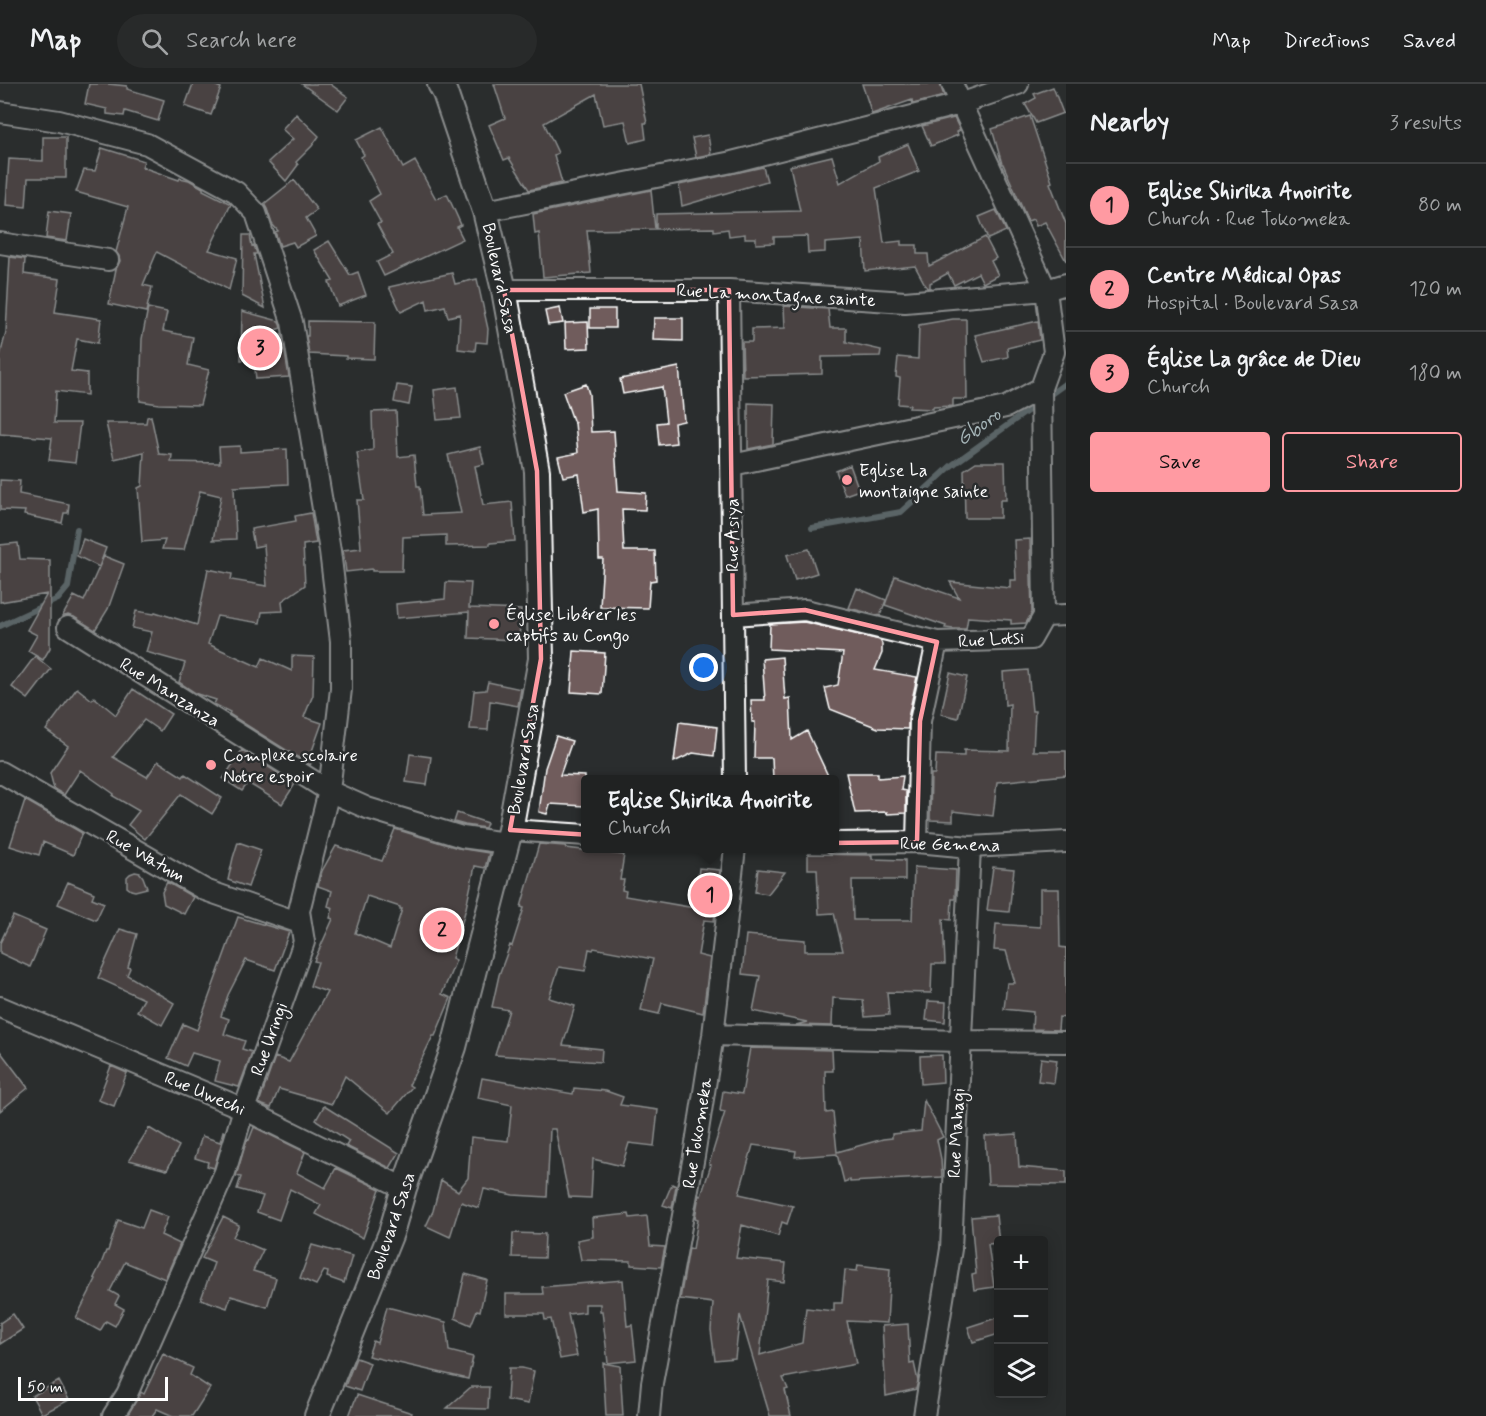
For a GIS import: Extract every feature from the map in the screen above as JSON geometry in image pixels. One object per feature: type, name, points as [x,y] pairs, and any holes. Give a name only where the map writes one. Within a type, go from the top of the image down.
[{"type":"street","name":"Boulevard Sasa","points":[[317,1416],[391,1233],[404,1188],[454,1047],[508,836],[541,659],[537,471],[504,290],[485,211],[440,84]]},
{"type":"street","points":[[732,465],[1006,407],[1041,388],[1054,352],[1046,291],[952,84]]},
{"type":"street","points":[[485,211],[732,162],[960,104],[1018,84]]},
{"type":"street","name":"Rue Uringi","points":[[0,112],[59,121],[147,144],[236,192],[256,213],[292,322],[330,551],[341,640],[341,689],[329,791],[299,911],[304,942],[244,1109],[225,1172],[127,1394],[113,1416]]},
{"type":"street","points":[[0,243],[108,260]]},
{"type":"street","name":"Rue La montagne sainte","points":[[504,290],[729,290],[905,302],[1046,291],[1066,284]]},
{"type":"street","name":"Rue Asiya","points":[[729,290],[735,775]]},
{"type":"street","name":"Rue Lotsi","points":[[917,842],[920,721],[937,642],[1031,639],[1044,616],[1041,388]]},
{"type":"street","points":[[733,615],[805,610],[937,642]]},
{"type":"street","points":[[1044,616],[1066,615]]},
{"type":"street","name":"Rue Manzanza","points":[[68,627],[329,791],[367,808],[462,837],[508,836]]},
{"type":"street","name":"Rue Watum","points":[[0,772],[205,890],[300,923]]},
{"type":"street","points":[[508,836],[581,835]]},
{"type":"street","name":"Rue Gemena","points":[[839,843],[917,842],[970,847],[1066,842]]},
{"type":"street","name":"Rue Mahagi","points":[[924,1416],[951,1249],[970,847]]},
{"type":"street","name":"Rue Tokomeka","points":[[649,1416],[652,1383],[694,1156],[713,1035],[735,853]]},
{"type":"street","name":"Rue Uwechi","points":[[0,1007],[244,1109],[404,1188]]},
{"type":"street","points":[[713,1035],[1066,1042]]},
{"type":"highlighted area","points":[[504,290],[729,290],[733,615],[805,610],[937,642],[920,721],[917,842],[736,844],[510,830],[541,659],[537,471]]},
{"type":"building","points":[[89,84],[127,86],[127,89],[164,100],[158,121],[125,111],[124,116],[107,114],[107,109],[85,104]]},
{"type":"building","points":[[193,84],[212,84],[221,88],[211,115],[185,106]]},
{"type":"building","points":[[302,84],[330,84],[348,97],[338,110]]},
{"type":"building","points":[[494,84],[639,84],[647,123],[644,123],[646,139],[630,143],[625,121],[603,125],[596,94],[544,123],[558,153],[554,155],[562,183],[529,190],[509,158],[504,160],[489,125],[505,118]]},
{"type":"building","points":[[862,84],[940,84],[944,96],[913,104],[912,100],[872,114]]},
{"type":"building","points":[[1053,87],[1063,113],[1036,123],[1025,104],[1036,98],[1034,94]]},
{"type":"building","points":[[296,114],[319,136],[296,162],[298,165],[286,181],[268,162],[293,139],[282,129]]},
{"type":"building","points":[[1030,116],[1052,182],[1050,183],[1066,224],[1066,261],[1045,222],[1036,226],[1033,219],[1028,221],[1002,164],[992,129]]},
{"type":"building","points":[[954,118],[960,130],[957,132],[958,135],[931,146],[922,126]]},
{"type":"building","points":[[382,127],[403,168],[415,161],[436,199],[447,194],[461,225],[457,227],[463,239],[384,276],[377,262],[393,254],[377,224],[381,223],[369,201],[380,194],[361,157],[364,155],[356,140]]},
{"type":"building","points":[[708,135],[711,154],[696,157],[692,138]]},
{"type":"building","points":[[43,137],[66,137],[66,178],[28,178],[26,207],[6,205],[9,159],[43,161]]},
{"type":"building","points":[[908,144],[919,171],[876,188],[884,243],[901,241],[901,245],[917,245],[917,254],[928,254],[929,266],[985,237],[996,258],[991,261],[998,275],[983,283],[978,273],[954,285],[948,273],[930,283],[930,288],[927,288],[915,266],[865,271],[863,240],[825,243],[825,252],[808,253],[807,236],[774,237],[774,243],[756,244],[756,238],[745,238],[745,234],[729,236],[728,229],[714,231],[714,228],[656,229],[656,214],[800,211],[790,166],[832,156],[840,183],[879,161],[878,157]]},
{"type":"building","points":[[102,148],[144,161],[142,167],[179,180],[180,178],[189,180],[231,204],[209,250],[237,258],[229,290],[157,252],[143,285],[152,287],[146,312],[109,304],[116,269],[120,261],[116,252],[128,207],[76,192],[84,170],[95,171]]},
{"type":"building","points":[[763,167],[767,181],[682,206],[679,185]]},
{"type":"building","points":[[294,180],[317,210],[306,218],[316,236],[296,247],[293,242],[280,246],[275,232],[278,231],[272,224],[264,204]]},
{"type":"building","points":[[651,190],[655,229],[587,230],[591,273],[543,277],[539,233],[535,234],[533,214]]},
{"type":"building","points":[[996,210],[1006,231],[988,239],[979,217]]},
{"type":"building","points":[[49,211],[71,214],[67,241],[46,238]]},
{"type":"building","points":[[243,235],[250,235],[252,246],[254,245],[257,254],[254,254],[265,308],[242,296]]},
{"type":"building","points":[[329,241],[350,275],[358,272],[366,295],[338,306],[329,282],[333,281],[314,250]]},
{"type":"building","points":[[10,257],[25,259],[24,274],[60,279],[55,312],[101,319],[98,343],[77,339],[71,371],[87,373],[87,395],[56,391],[54,423],[80,423],[75,463],[49,460],[52,438],[0,434],[0,356],[6,332]]},
{"type":"building","points":[[452,273],[455,284],[477,279],[488,329],[487,343],[476,342],[475,351],[458,349],[460,314],[448,317],[445,306],[428,310],[426,300],[401,312],[389,287]]},
{"type":"building","points":[[784,306],[828,309],[830,328],[846,328],[846,342],[881,350],[880,356],[822,357],[822,374],[743,376],[742,342],[752,342],[752,329],[785,328]]},
{"type":"building","points":[[148,308],[167,312],[163,331],[193,337],[188,365],[209,370],[200,405],[140,401],[142,339]]},
{"type":"building","points":[[560,308],[563,323],[548,325],[545,311]]},
{"type":"building","points":[[590,309],[615,309],[615,328],[590,328]]},
{"type":"building","points":[[242,311],[279,321],[281,328],[275,330],[276,335],[282,335],[289,377],[256,379],[254,360],[241,360]]},
{"type":"building","points":[[654,318],[683,318],[683,341],[653,340]]},
{"type":"building","points":[[966,319],[967,399],[953,399],[953,406],[933,407],[933,409],[909,408],[910,405],[898,404],[900,378],[896,377],[898,357],[918,359],[919,325]]},
{"type":"building","points":[[308,321],[375,322],[374,359],[309,354],[306,336],[308,336]]},
{"type":"building","points":[[1038,321],[1040,340],[1007,348],[1008,357],[984,362],[975,335]]},
{"type":"building","points":[[588,322],[589,348],[566,349],[565,323]]},
{"type":"building","points":[[679,367],[684,421],[674,423],[676,443],[659,445],[657,423],[666,422],[662,387],[623,394],[620,379]]},
{"type":"building","points":[[586,384],[589,394],[591,432],[614,431],[618,491],[646,493],[645,510],[622,509],[624,551],[655,551],[656,580],[650,581],[648,608],[600,607],[603,559],[599,559],[598,509],[584,512],[579,474],[563,477],[558,457],[578,453],[575,423],[563,392]]},
{"type":"building","points":[[397,385],[412,387],[409,405],[394,402]]},
{"type":"building","points":[[457,387],[461,418],[437,420],[434,390]]},
{"type":"building","points":[[748,403],[774,404],[773,444],[748,449]]},
{"type":"building","points":[[396,411],[398,457],[414,455],[423,515],[461,513],[448,455],[480,447],[484,464],[475,466],[483,505],[512,502],[515,541],[490,543],[490,545],[446,546],[446,535],[403,537],[402,571],[372,571],[372,569],[346,572],[343,550],[361,548],[357,500],[364,500],[357,453],[373,450],[372,412]]},
{"type":"building","points":[[151,416],[159,454],[172,455],[171,462],[220,463],[219,447],[240,446],[240,452],[287,449],[288,484],[234,487],[236,539],[213,540],[221,496],[200,491],[184,550],[162,549],[165,540],[142,542],[138,488],[142,486],[144,452],[114,459],[106,423],[146,423],[147,417]]},
{"type":"building","points":[[976,462],[1005,462],[1006,500],[1000,500],[1000,518],[965,518],[964,470]]},
{"type":"building","name":"Eglise La montaigne sainte","points":[[850,465],[859,490],[845,495],[836,471]]},
{"type":"building","points":[[0,480],[20,481],[19,494],[69,504],[68,513],[64,513],[62,523],[24,515],[25,511],[0,510]]},
{"type":"building","points":[[311,513],[316,543],[303,545],[305,585],[282,601],[283,611],[262,612],[260,623],[217,616],[208,644],[259,667],[263,658],[292,671],[292,656],[314,657],[313,695],[304,717],[322,723],[312,751],[317,754],[310,765],[229,714],[230,712],[214,704],[216,700],[197,694],[179,682],[185,663],[146,652],[152,632],[132,628],[136,611],[154,614],[155,612],[197,625],[208,569],[232,574],[231,580],[267,586],[264,545],[254,547],[251,529],[296,521],[295,516]]},
{"type":"building","points":[[83,539],[106,548],[99,567],[77,556]]},
{"type":"building","points":[[1030,539],[1032,613],[1026,623],[1011,624],[1011,620],[968,617],[966,629],[945,628],[946,626],[885,605],[895,576],[959,598],[950,582],[1010,588],[1010,580],[1016,580],[1014,540]]},
{"type":"building","points":[[18,543],[20,559],[50,560],[50,648],[43,660],[28,651],[37,635],[27,630],[47,594],[0,602],[0,545]]},
{"type":"building","points":[[809,549],[817,573],[795,580],[787,555]]},
{"type":"building","points":[[104,556],[124,564],[108,609],[95,630],[74,617],[68,615],[62,617],[74,596],[84,601]]},
{"type":"building","points":[[446,582],[471,583],[469,608],[521,610],[519,640],[468,638],[469,612],[397,618],[396,604],[445,599]]},
{"type":"building","points":[[857,588],[886,600],[880,616],[849,608]]},
{"type":"building","points":[[804,622],[880,640],[882,653],[875,670],[917,677],[908,718],[908,729],[878,728],[830,709],[825,688],[838,685],[843,653],[769,649],[770,624]]},
{"type":"building","points":[[574,651],[605,653],[602,694],[571,692]]},
{"type":"building","points":[[35,656],[51,669],[28,699],[12,687]]},
{"type":"building","points":[[782,657],[785,699],[790,698],[792,740],[807,731],[828,775],[773,775],[772,758],[754,758],[755,722],[752,722],[751,700],[765,700],[762,659]]},
{"type":"building","points":[[1028,670],[1032,711],[1035,711],[1033,751],[1066,751],[1066,775],[997,782],[993,816],[953,811],[953,821],[930,820],[931,774],[935,774],[936,755],[964,756],[964,750],[1009,751],[1010,704],[1005,705],[1003,672]]},
{"type":"building","points":[[950,673],[967,677],[958,718],[941,714]]},
{"type":"building","points":[[488,682],[521,689],[518,706],[490,701],[488,730],[470,729],[474,691],[486,690]]},
{"type":"building","points":[[77,688],[92,700],[94,697],[116,715],[133,689],[171,714],[160,731],[144,720],[113,757],[147,777],[158,761],[183,777],[185,774],[222,798],[212,814],[181,794],[145,839],[128,825],[139,811],[113,796],[114,794],[80,770],[64,795],[54,789],[50,773],[68,746],[46,730]]},
{"type":"building","points":[[679,722],[717,727],[714,756],[693,753],[674,762]]},
{"type":"building","points":[[556,736],[572,741],[560,775],[581,776],[581,806],[550,804],[547,814],[539,812],[545,768]]},
{"type":"building","points":[[242,750],[295,784],[282,804],[248,783],[242,791],[223,779]]},
{"type":"building","points":[[410,754],[431,757],[427,785],[406,782]]},
{"type":"building","points":[[846,773],[878,773],[878,778],[903,776],[901,790],[906,791],[906,813],[855,813]]},
{"type":"building","points":[[25,800],[82,833],[73,855],[43,842],[39,855],[10,846]]},
{"type":"building","points":[[457,813],[487,823],[485,828],[454,822]]},
{"type":"building","points":[[395,829],[458,848],[489,853],[485,868],[475,866],[452,958],[456,960],[442,994],[451,998],[435,1036],[409,1085],[412,1087],[390,1113],[345,1076],[332,1104],[279,1089],[271,1108],[263,1105],[259,1103],[275,1057],[289,1062],[327,992],[310,986],[318,962],[314,961],[333,919],[330,918],[333,908],[328,906],[332,891],[318,886],[322,871],[336,846],[382,861]],"holes":[[[367,896],[402,909],[390,948],[355,933]]]},
{"type":"building","points":[[238,842],[261,850],[248,887],[228,880]]},
{"type":"building","points":[[539,844],[565,846],[581,850],[581,853],[624,855],[620,880],[624,880],[622,890],[626,891],[625,896],[695,908],[699,868],[720,870],[714,921],[704,920],[698,955],[710,958],[703,1013],[662,1003],[659,1014],[641,1010],[653,959],[589,949],[585,971],[559,967],[549,998],[575,1006],[563,1045],[602,1049],[601,1062],[495,1055],[509,1010],[492,1007],[499,975],[510,945],[512,946],[524,908],[521,907]]},
{"type":"building","points":[[808,854],[872,855],[872,859],[905,860],[905,880],[852,880],[853,920],[912,920],[914,867],[956,870],[955,899],[952,899],[951,920],[943,919],[945,964],[932,964],[931,993],[887,992],[889,1015],[865,1017],[863,1000],[833,998],[832,1026],[796,1025],[807,1022],[753,1011],[760,976],[742,974],[746,935],[805,940],[805,951],[843,951],[834,913],[819,914],[817,869],[808,869]]},
{"type":"building","points":[[993,867],[1014,869],[1009,912],[987,910]]},
{"type":"building","points":[[758,869],[785,872],[768,894],[755,892]]},
{"type":"building","points":[[135,872],[140,873],[143,877],[147,888],[135,891],[127,887],[127,877]]},
{"type":"building","points":[[68,882],[94,893],[92,898],[104,903],[96,920],[58,904]]},
{"type":"building","points":[[167,882],[193,897],[184,914],[164,904],[162,892]]},
{"type":"building","points":[[1040,889],[1059,889],[1060,947],[1066,948],[1066,1018],[1059,1017],[1058,1030],[1032,1029],[1033,1012],[1004,1009],[1007,983],[1015,983],[1006,951],[994,950],[996,924],[1040,927]]},
{"type":"building","points":[[13,916],[46,930],[30,967],[0,953],[0,943]]},
{"type":"building","points":[[238,917],[289,932],[275,970],[246,960],[228,995],[221,1016],[229,1019],[224,1034],[245,1041],[242,1049],[252,1052],[239,1087],[215,1081],[220,1061],[192,1053],[186,1066],[168,1058],[183,1024],[197,1030]]},
{"type":"building","points":[[120,929],[137,934],[127,975],[174,1003],[162,1025],[137,1011],[144,999],[98,978]]},
{"type":"building","points":[[928,1001],[946,1002],[945,1022],[926,1020]]},
{"type":"building","points":[[750,1048],[832,1050],[833,1071],[825,1071],[826,1113],[833,1112],[837,1152],[892,1138],[892,1134],[921,1131],[924,1100],[943,1137],[937,1140],[942,1177],[850,1182],[850,1180],[844,1182],[837,1154],[795,1157],[796,1151],[753,1145],[739,1194],[793,1206],[787,1224],[782,1222],[778,1236],[742,1225],[736,1258],[786,1263],[784,1282],[768,1280],[760,1355],[802,1343],[806,1308],[834,1311],[834,1303],[842,1303],[845,1270],[857,1271],[858,1265],[890,1269],[887,1323],[847,1321],[856,1364],[783,1378],[788,1389],[785,1390],[791,1416],[770,1416],[740,1315],[735,1358],[715,1360],[711,1330],[713,1303],[680,1299],[689,1248],[693,1249],[699,1195],[701,1196],[711,1165],[709,1164],[725,1112],[720,1111],[723,1091],[742,1094]]},
{"type":"building","points":[[0,1051],[28,1088],[0,1111]]},
{"type":"building","points":[[942,1055],[943,1082],[921,1084],[920,1056]]},
{"type":"building","points":[[1041,1058],[1057,1060],[1054,1083],[1038,1081]]},
{"type":"building","points":[[111,1066],[127,1073],[114,1106],[98,1100]]},
{"type":"building","points":[[482,1078],[573,1094],[574,1088],[606,1091],[623,1097],[620,1105],[658,1110],[654,1146],[629,1143],[622,1166],[593,1159],[591,1198],[569,1197],[555,1129],[550,1129],[547,1197],[513,1195],[484,1189],[479,1208],[461,1202],[450,1237],[426,1226],[433,1211],[441,1180],[458,1191],[468,1178],[471,1137],[508,1141],[512,1105],[478,1098]]},
{"type":"building","points":[[324,1106],[399,1153],[390,1168],[346,1146],[349,1141],[316,1120]]},
{"type":"building","points":[[254,1127],[305,1152],[297,1173],[325,1188],[336,1168],[380,1189],[363,1238],[316,1214],[321,1205],[290,1189],[279,1220],[257,1212],[263,1196],[237,1189],[241,1177],[236,1176],[247,1139],[249,1140]]},
{"type":"building","points":[[149,1128],[179,1146],[167,1170],[129,1160]]},
{"type":"building","points":[[223,1131],[225,1132],[214,1168],[207,1166],[208,1162],[195,1158],[202,1136],[220,1142]]},
{"type":"building","points":[[1017,1134],[1019,1167],[1066,1171],[1066,1185],[988,1184],[985,1136]]},
{"type":"building","points":[[672,1184],[676,1186],[672,1208],[663,1205]]},
{"type":"building","points":[[149,1210],[168,1217],[161,1235],[180,1244],[165,1279],[125,1262],[110,1291],[119,1296],[115,1304],[124,1309],[115,1326],[106,1321],[100,1331],[76,1318],[96,1279],[94,1278],[106,1251],[108,1251],[118,1220],[142,1228]]},
{"type":"building","points":[[629,1214],[630,1218],[647,1216],[650,1246],[665,1247],[661,1267],[631,1265],[631,1261],[581,1260],[577,1240],[593,1237],[592,1218]]},
{"type":"building","points":[[996,1215],[998,1236],[994,1236],[994,1243],[988,1244],[994,1287],[974,1290],[972,1275],[976,1274],[971,1217]]},
{"type":"building","points":[[223,1217],[239,1225],[233,1237],[263,1250],[253,1271],[276,1278],[267,1307],[231,1296],[227,1308],[201,1299],[214,1263],[202,1258]]},
{"type":"building","points":[[513,1233],[545,1234],[544,1258],[512,1257]]},
{"type":"building","points":[[312,1245],[352,1256],[344,1283],[327,1277],[328,1272],[324,1271],[316,1285],[300,1278]]},
{"type":"building","points":[[465,1274],[487,1280],[480,1311],[477,1310],[471,1325],[455,1318]]},
{"type":"building","points":[[623,1280],[627,1326],[632,1325],[636,1360],[608,1363],[600,1304],[585,1304],[585,1312],[568,1314],[577,1356],[560,1359],[551,1319],[545,1320],[544,1314],[506,1314],[506,1294],[543,1294],[542,1287]]},
{"type":"building","points":[[387,1307],[446,1322],[449,1351],[473,1357],[468,1379],[368,1356],[373,1341],[377,1343]]},
{"type":"building","points":[[13,1314],[23,1329],[0,1344],[0,1323]]},
{"type":"building","points":[[994,1319],[994,1336],[973,1342],[968,1327]]},
{"type":"building","points":[[908,1324],[910,1364],[914,1363],[918,1381],[916,1389],[886,1396],[882,1326]]},
{"type":"building","points":[[163,1354],[193,1368],[190,1375],[210,1388],[192,1416],[173,1416],[157,1409],[152,1416],[127,1416],[141,1392],[144,1394]]},
{"type":"building","points":[[356,1358],[370,1363],[360,1391],[345,1386]]},
{"type":"building","points":[[603,1363],[620,1366],[623,1416],[606,1416]]},
{"type":"building","points":[[509,1368],[534,1371],[528,1404],[507,1400]]},
{"type":"building","points":[[59,1381],[69,1400],[42,1414],[32,1396]]},
{"type":"building","points":[[471,1387],[489,1387],[488,1409],[447,1408]]},
{"type":"building","points":[[357,1395],[412,1413],[411,1416],[349,1416]]},
{"type":"waterway","name":"Gboro","points":[[812,528],[901,512],[951,466],[1066,383]]},
{"type":"waterway","points":[[0,626],[58,599],[68,587],[77,529]]},
{"type":"place","name":"Église La grâce de Dieu","points":[[260,348]]},
{"type":"place","name":"Eglise La montaigne sainte","points":[[847,480]]},
{"type":"place","name":"Église Libérer les captifs au Congo","points":[[494,624]]},
{"type":"place","name":"Complexe scolaire Notre espoir","points":[[211,765]]},
{"type":"place","name":"Eglise Shirika Anoirite","points":[[710,895]]},
{"type":"place","name":"Centre Médical Opas","points":[[442,930]]}]
